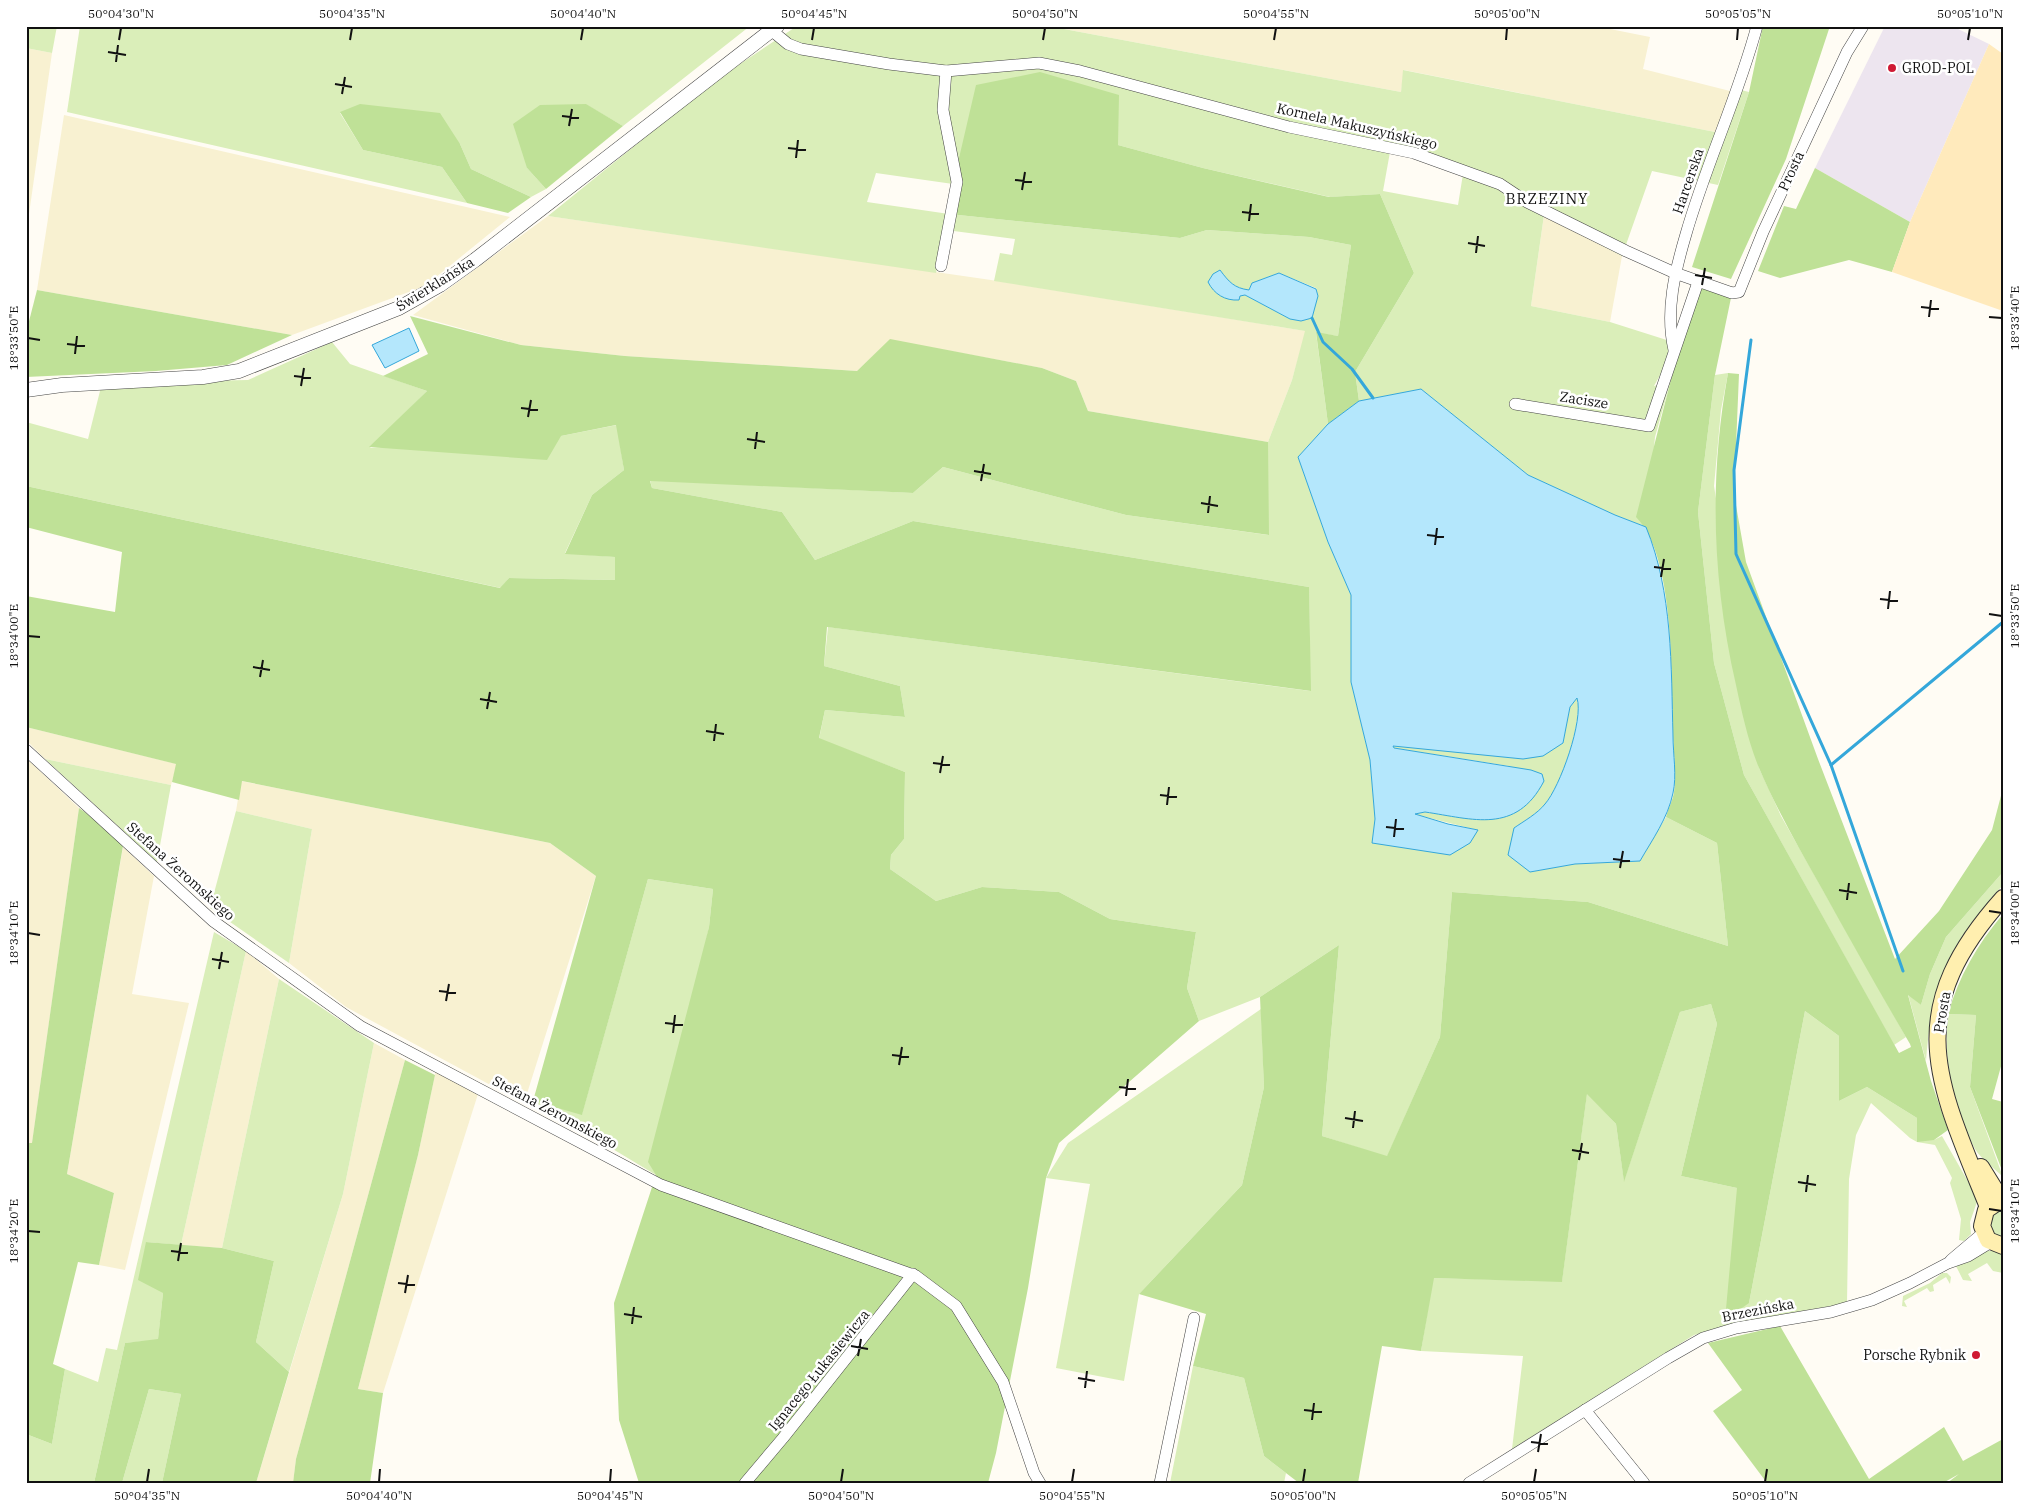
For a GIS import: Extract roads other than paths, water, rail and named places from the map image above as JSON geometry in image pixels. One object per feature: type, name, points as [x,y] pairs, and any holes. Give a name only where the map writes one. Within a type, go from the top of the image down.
[{"type":"main road","name":"Prosta","points":[[1998,1203],[1961,1139],[1941,1084],[1937,1055],[1938,1019],[1946,986],[1955,964],[1976,931],[2003,898]]},
{"type":"main road","points":[[1992,1240],[1982,1218],[1998,1203]]},
{"type":"street","name":"Harcerska","points":[[1674,350],[1671,314],[1675,273],[1695,202],[1737,88],[1757,26]]},
{"type":"street","name":"Prosta","points":[[1847,52],[1855,26]]},
{"type":"street","name":"Prosta","points":[[1739,292],[1763,232],[1847,52],[1863,26]]},
{"type":"street","name":"Kornela Makuszyńskiego","points":[[774,28],[788,44],[801,49],[890,64],[946,71],[1039,64],[1080,72],[1289,127],[1433,158],[1500,184],[1527,202],[1675,273],[1724,292],[1739,292]]},
{"type":"street","name":"Świerklańska","points":[[26,390],[62,385],[203,377],[240,371],[399,308],[440,285],[483,254],[774,28]]},
{"type":"street","points":[[942,266],[957,182],[943,110],[946,71]]},
{"type":"street","name":"Harcerska","points":[[1649,426],[1698,282]]},
{"type":"street","name":"Zacisze","points":[[1515,404],[1649,426]]},
{"type":"street","name":"Stefana Żeromskiego","points":[[26,750],[213,921],[360,1026],[661,1185],[913,1274],[956,1306],[1003,1382],[1034,1473],[1040,1483]]},
{"type":"street","name":"Brzezińska","points":[[1469,1483],[1703,1338],[1736,1328],[1831,1312],[1872,1300],[1992,1240]]},
{"type":"street","name":"Ignacego Łukasiewicza","points":[[745,1483],[913,1274]]},
{"type":"street","points":[[1160,1483],[1194,1318]]},
{"type":"street","points":[[1585,1410],[1644,1483]]},
{"type":"water","points":[[1220,270],[1232,284],[1249,290],[1252,283],[1279,273],[1316,289],[1318,296],[1312,318],[1301,321],[1290,319],[1245,295],[1240,296],[1239,300],[1220,296],[1208,282],[1213,274]]},
{"type":"water","points":[[409,328],[419,351],[385,368],[372,345]]},
{"type":"water","points":[[1421,389],[1528,475],[1615,515],[1646,527],[1655,552],[1661,578],[1669,630],[1675,779],[1671,802],[1659,829],[1640,861],[1575,864],[1530,872],[1508,855],[1514,828],[1542,808],[1564,769],[1577,721],[1577,698],[1570,707],[1563,743],[1543,756],[1523,759],[1393,746],[1394,748],[1531,770],[1542,774],[1544,781],[1533,798],[1520,810],[1507,816],[1476,820],[1425,812],[1415,814],[1448,824],[1478,830],[1470,843],[1450,855],[1372,843],[1375,819],[1370,760],[1351,682],[1351,595],[1328,542],[1298,457],[1328,424],[1359,401]]},
{"type":"waterway","points":[[1312,318],[1323,342],[1352,369],[1373,398]]},
{"type":"waterway","points":[[1751,340],[1734,470],[1736,554],[1831,765],[1903,971]]},
{"type":"waterway","points":[[1831,765],[2003,622]]},
{"type":"place","name":"GROD-POL","points":[[1892,68]]},
{"type":"place","name":"Porsche Rybnik","points":[[1976,1355]]},
{"type":"district","name":"BRZEZINY","points":[[1547,198]]}]
